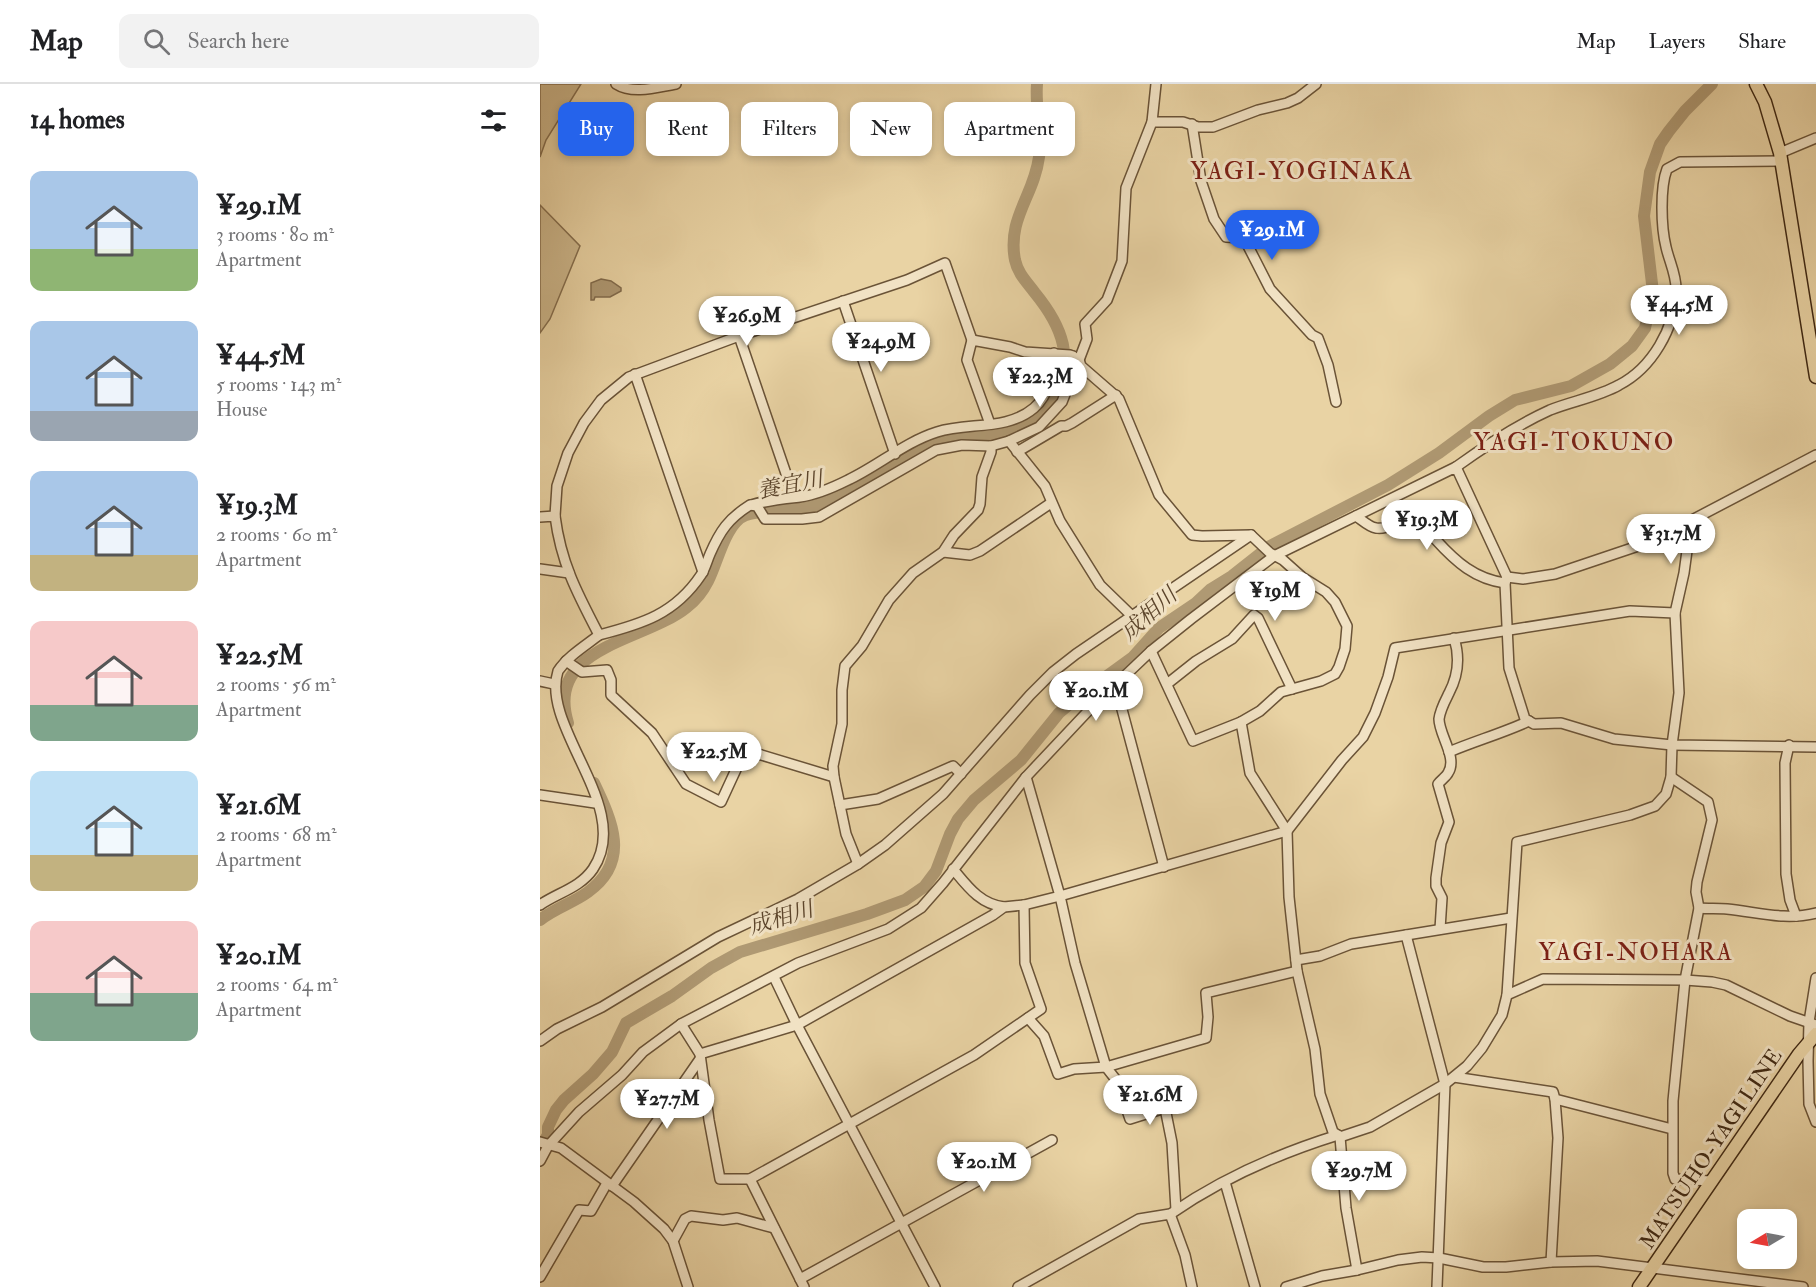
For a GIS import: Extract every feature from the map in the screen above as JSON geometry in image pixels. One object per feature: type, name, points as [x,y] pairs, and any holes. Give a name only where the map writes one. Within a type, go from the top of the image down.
[{"type":"main road","points":[[1756,84],[1765,102],[1781,157],[1816,377]]},
{"type":"main road","name":"MATSUHO-YAGI LINE","points":[[1639,1287],[1813,1037]]},
{"type":"street","points":[[616,84],[629,89],[676,84]]},
{"type":"street","points":[[754,506],[765,519],[802,519],[819,516],[936,450],[1009,441],[1039,428],[1062,402],[1070,384],[1074,357],[1087,339],[1085,324],[1107,300],[1122,261],[1126,188],[1152,122],[1156,84]]},
{"type":"street","points":[[1152,122],[1213,127],[1258,110],[1287,103],[1298,98],[1316,84]]},
{"type":"street","points":[[1192,124],[1201,181],[1214,219],[1226,237],[1242,238],[1246,242],[1270,289],[1312,335],[1318,338],[1328,365],[1336,402]]},
{"type":"street","points":[[540,1161],[544,1144],[622,1075],[643,1052],[681,1024],[798,963],[888,929],[921,908],[1026,777],[1110,690],[1151,651],[1272,555],[1455,467],[1549,411],[1619,386],[1647,363],[1666,332],[1675,306],[1677,288],[1665,243],[1663,225],[1663,193],[1667,169],[1680,162],[1781,157],[1816,138]]},
{"type":"street","points":[[599,635],[562,557],[555,516],[559,477],[578,433],[601,400],[628,377],[739,336],[907,280],[945,263],[972,340],[968,360],[990,424]]},
{"type":"street","points":[[843,301],[895,454]]},
{"type":"street","points":[[739,336],[794,497]]},
{"type":"street","points":[[972,340],[1010,346],[1025,352],[1054,353],[1074,357],[1081,366],[1116,395],[1159,495],[1191,535],[1253,537],[1272,555],[1283,560],[1302,577],[1326,592],[1335,602],[1347,626],[1346,649],[1335,674],[1321,681],[1281,692],[1260,711],[1240,722],[1193,741],[1151,651]]},
{"type":"street","points":[[540,905],[585,879],[598,859],[602,847],[595,803],[560,732],[553,704],[557,672],[566,661],[599,635],[628,627],[663,613],[677,604],[703,572],[716,539],[733,516],[774,499],[811,495],[847,481],[922,438],[937,432],[1008,421],[1026,413],[1035,406],[1048,386],[1054,353]]},
{"type":"street","points":[[634,374],[703,572]]},
{"type":"street","points":[[1017,452],[1061,426],[1072,423],[1116,395]]},
{"type":"street","points":[[858,864],[849,847],[833,766],[842,724],[845,666],[862,646],[889,600],[914,573],[943,552],[980,504],[982,477],[991,452],[971,426]]},
{"type":"street","points":[[1009,441],[1045,486],[1060,521],[1100,585],[1132,617]]},
{"type":"street","points":[[1356,516],[1373,528],[1410,520],[1421,522],[1454,560],[1471,573],[1486,580],[1523,579],[1555,574],[1650,542],[1816,454]]},
{"type":"street","points":[[1455,467],[1506,580],[1509,668],[1525,719],[1534,724],[1562,723],[1614,739],[1672,745],[1816,747]]},
{"type":"street","points":[[943,552],[970,555],[980,551],[1051,503]]},
{"type":"street","points":[[540,517],[555,516]]},
{"type":"street","points":[[1018,1287],[1138,1219],[1173,1212],[1279,1155],[1370,1127],[1445,1084],[1467,1066],[1482,1048],[1502,1015],[1507,995],[1510,918],[1517,842],[1630,815],[1655,806],[1666,794],[1671,777],[1672,745],[1679,693],[1675,613],[1684,573],[1691,521]]},
{"type":"street","points":[[540,1041],[558,1029],[602,1007],[718,937],[798,899],[858,864],[885,845],[923,814],[1053,672],[1076,654],[1253,537]]},
{"type":"street","points":[[540,569],[569,573]]},
{"type":"street","points":[[953,869],[985,902],[1004,907],[1024,905],[1287,831],[1342,760],[1363,737],[1375,714],[1395,648],[1630,611],[1675,613]]},
{"type":"street","points":[[1167,684],[1196,661],[1232,639],[1254,615],[1258,618],[1292,689]]},
{"type":"street","points":[[1440,929],[1442,901],[1436,886],[1436,878],[1441,843],[1449,822],[1438,784],[1449,773],[1450,765],[1449,752],[1440,728],[1439,718],[1456,672],[1458,654],[1454,638]]},
{"type":"street","points":[[566,661],[582,672],[607,670],[611,680],[611,695],[652,733],[686,784],[721,802],[745,750],[834,777]]},
{"type":"street","points":[[540,681],[554,684]]},
{"type":"street","points":[[1110,690],[1120,702],[1164,867]]},
{"type":"street","points":[[1449,752],[1529,721]]},
{"type":"street","points":[[1240,722],[1250,773],[1287,831],[1289,897],[1297,971],[1315,1049],[1320,1094],[1333,1132],[1339,1136]]},
{"type":"street","points":[[1789,745],[1785,763],[1786,874],[1790,900],[1796,916]]},
{"type":"street","points":[[840,805],[878,799],[953,765],[961,774]]},
{"type":"street","points":[[1026,777],[1060,896],[1075,963],[1106,1067],[1117,1082],[1130,1119],[1165,1108],[1172,1143],[1173,1212],[1192,1287]]},
{"type":"street","points":[[1671,777],[1708,802],[1712,820],[1697,882],[1699,908],[1685,980],[1672,1129],[1672,1173],[1675,1179],[1711,1181]]},
{"type":"street","points":[[540,795],[595,803]]},
{"type":"street","points":[[681,1024],[700,1057],[720,1179],[750,1179],[974,1055],[1041,1009],[1025,963],[1024,905]]},
{"type":"street","points":[[540,1277],[579,1210],[591,1210],[700,1057],[797,1025],[1004,907]]},
{"type":"street","points":[[1699,908],[1728,909],[1773,917],[1816,913]]},
{"type":"street","points":[[1296,960],[1320,956],[1351,944],[1510,918]]},
{"type":"street","points":[[1406,935],[1445,1084],[1437,1287]]},
{"type":"street","points":[[1028,1018],[1044,1036],[1058,1074],[1074,1069],[1106,1067],[1206,1038],[1208,1017],[1206,993],[1297,971]]},
{"type":"street","points":[[774,977],[935,1287]]},
{"type":"street","points":[[1816,978],[1813,1037],[1808,1061],[1809,1104],[1816,1122]]},
{"type":"street","points":[[1507,995],[1542,979],[1685,980],[1726,985],[1790,1016],[1813,1024]]},
{"type":"street","points":[[1454,1077],[1553,1092],[1558,1138],[1551,1262]]},
{"type":"street","points":[[1555,1099],[1672,1129]]},
{"type":"street","points":[[1339,1136],[1346,1208],[1357,1270]]},
{"type":"street","points":[[750,1179],[802,1283],[902,1222],[1052,1140]]},
{"type":"street","points":[[544,1144],[561,1148],[642,1209],[664,1229],[673,1241],[688,1287]]},
{"type":"street","points":[[1225,1182],[1255,1287]]},
{"type":"street","points":[[673,1241],[685,1219],[691,1216],[723,1220],[737,1218],[774,1228]]},
{"type":"street","points":[[1286,1287],[1402,1259],[1422,1257],[1483,1267],[1597,1260],[1654,1267],[1746,1284],[1803,1287]]},
{"type":"street","points":[[1325,1276],[1326,1287]]},
{"type":"shaded area","points":[[540,84],[581,84],[570,102],[558,102],[558,121],[546,140],[540,157]]},
{"type":"shaded area","points":[[540,205],[580,246],[550,319],[540,333]]},
{"type":"shaded area","points":[[601,279],[611,281],[621,288],[621,291],[610,297],[595,297],[591,300],[591,283]]},
{"type":"waterway","name":"養宜川","points":[[568,723],[564,697],[570,677],[584,662],[602,649],[669,619],[687,607],[706,585],[727,534],[739,519],[754,513],[820,504],[901,462],[924,447],[945,439],[977,438],[1013,431],[1040,416],[1053,400],[1064,371],[1063,344],[1052,318],[1018,270],[1014,245],[1018,219],[1032,184],[1039,157],[1037,84]]},
{"type":"waterway","name":"成相川","points":[[540,1148],[548,1135],[548,1127],[556,1110],[612,1052],[626,1023],[740,952],[867,914],[905,900],[924,887],[936,871],[958,819],[974,800],[1021,760],[1059,713],[1133,657],[1159,628],[1196,603],[1211,589],[1232,576],[1270,546],[1388,485],[1515,400],[1571,386],[1610,364],[1632,346],[1645,328],[1653,292],[1644,216],[1650,172],[1660,144],[1669,131],[1712,84]]},
{"type":"waterway","name":"養宜川","points":[[540,920],[588,892],[601,880],[610,867],[614,854],[614,840],[607,812],[594,783]]},
{"type":"district","name":"YAGI-YOGINAKA","points":[[1302,171]]},
{"type":"district","name":"YAGI-TOKUNO","points":[[1574,442]]},
{"type":"district","name":"YAGI-NOHARA","points":[[1636,952]]}]
